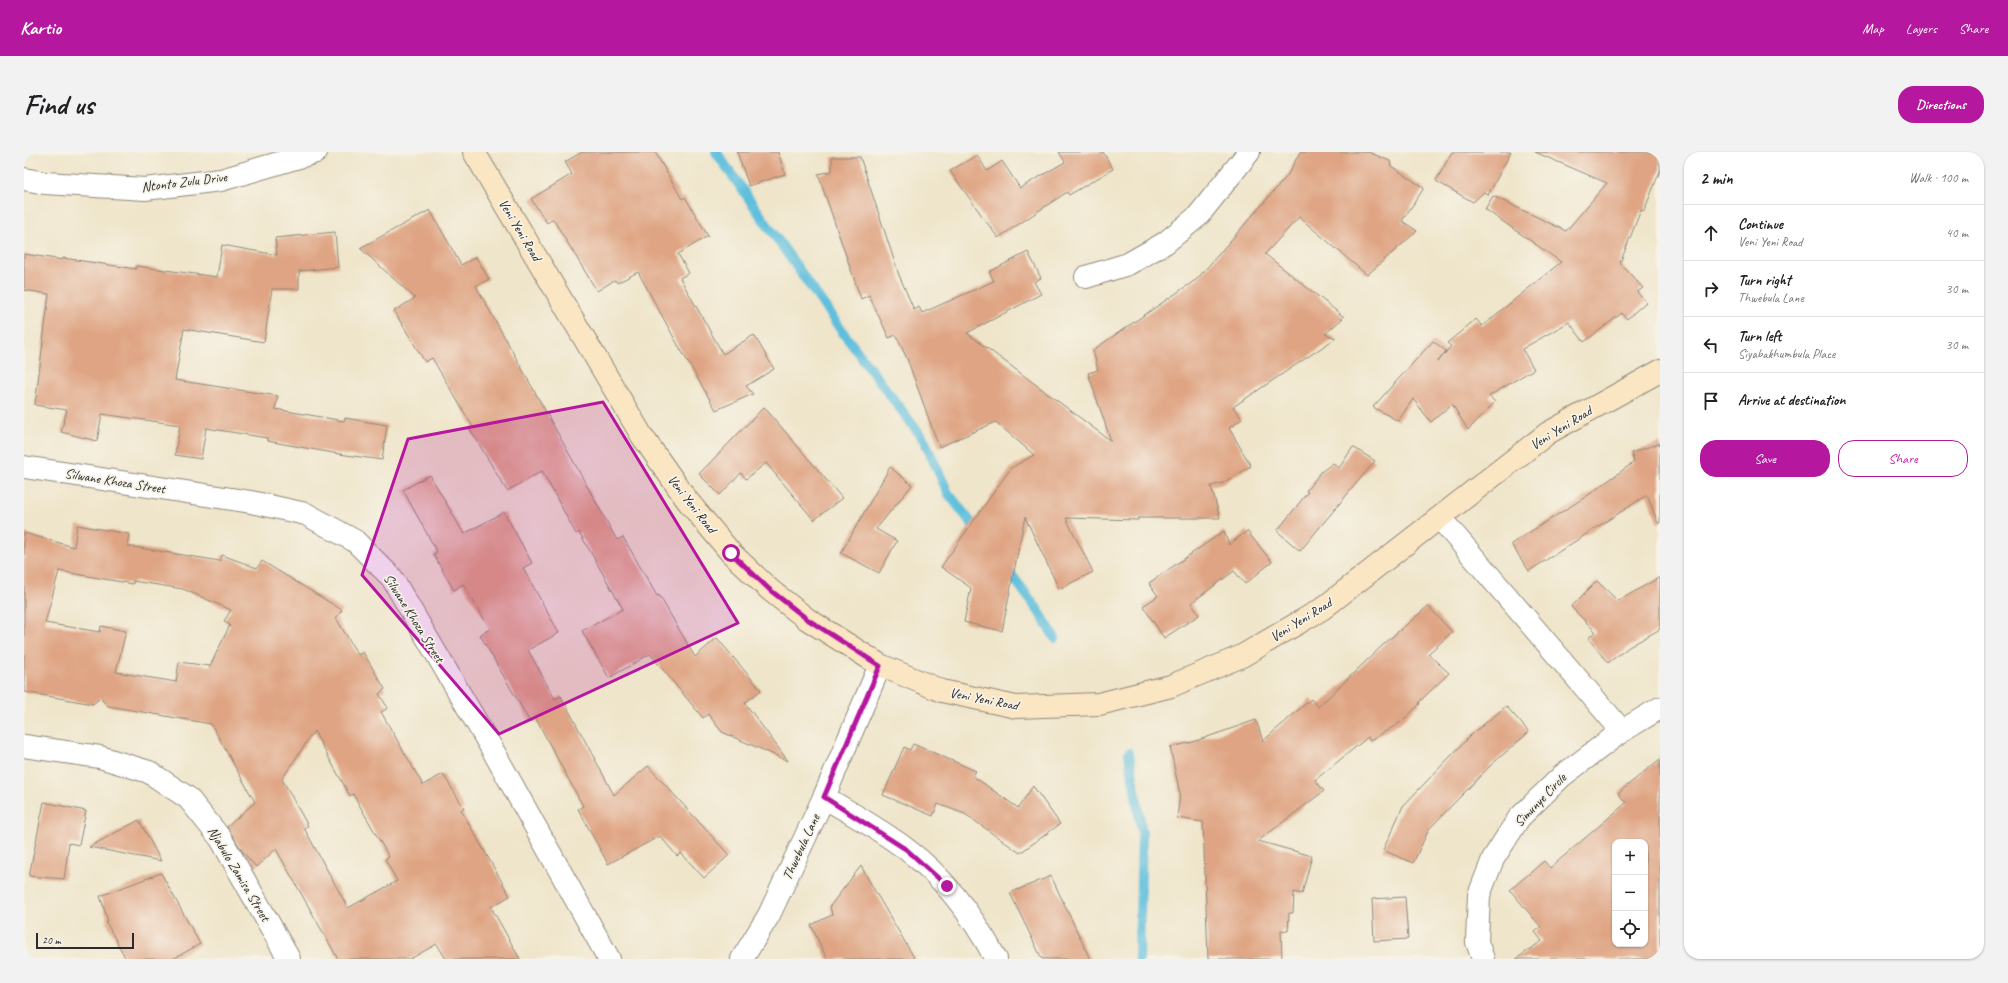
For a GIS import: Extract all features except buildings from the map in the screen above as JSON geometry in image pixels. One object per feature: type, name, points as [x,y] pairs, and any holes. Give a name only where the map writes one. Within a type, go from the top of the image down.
[{"type":"street","name":"Ntonto Zulu Drive","points":[[24,179],[46,183],[144,189],[221,180],[316,152]]},
{"type":"street","name":"Veni Yeni Road","points":[[474,152],[642,436],[687,500],[731,553],[770,590],[807,619],[880,666],[942,690],[1016,707],[1099,704],[1171,686],[1242,656],[1322,609],[1548,434],[1660,371]]},
{"type":"street","points":[[1086,277],[1128,264],[1165,244],[1198,216],[1249,152]]},
{"type":"street","name":"Silwane Khoza Street","points":[[24,467],[251,502],[306,514],[355,541],[392,578],[491,747],[609,959]]},
{"type":"street","points":[[1440,518],[1622,731]]},
{"type":"street","name":"Thwebula Lane","points":[[742,959],[770,915],[824,797],[880,666]]},
{"type":"street","name":"Simunye Circle","points":[[1483,959],[1477,942],[1479,895],[1498,852],[1519,818],[1562,776],[1622,731],[1660,708]]},
{"type":"street","name":"Njabulo Zamisa Street","points":[[24,746],[100,757],[149,772],[188,798],[221,839],[289,959]]},
{"type":"street","points":[[824,797],[907,850],[947,886],[988,943],[996,959]]},
{"type":"highlighted area","points":[[603,402],[738,623],[499,734],[362,575],[408,439]]},
{"type":"waterway","points":[[716,152],[844,334],[924,440],[948,493],[980,534]]},
{"type":"waterway","points":[[1005,566],[1038,610],[1055,638]]},
{"type":"waterway","points":[[1129,753],[1142,833],[1139,959]]},
{"type":"route","points":[[731,553],[770,590],[807,619],[880,666],[824,797],[907,850],[947,886]]}]
